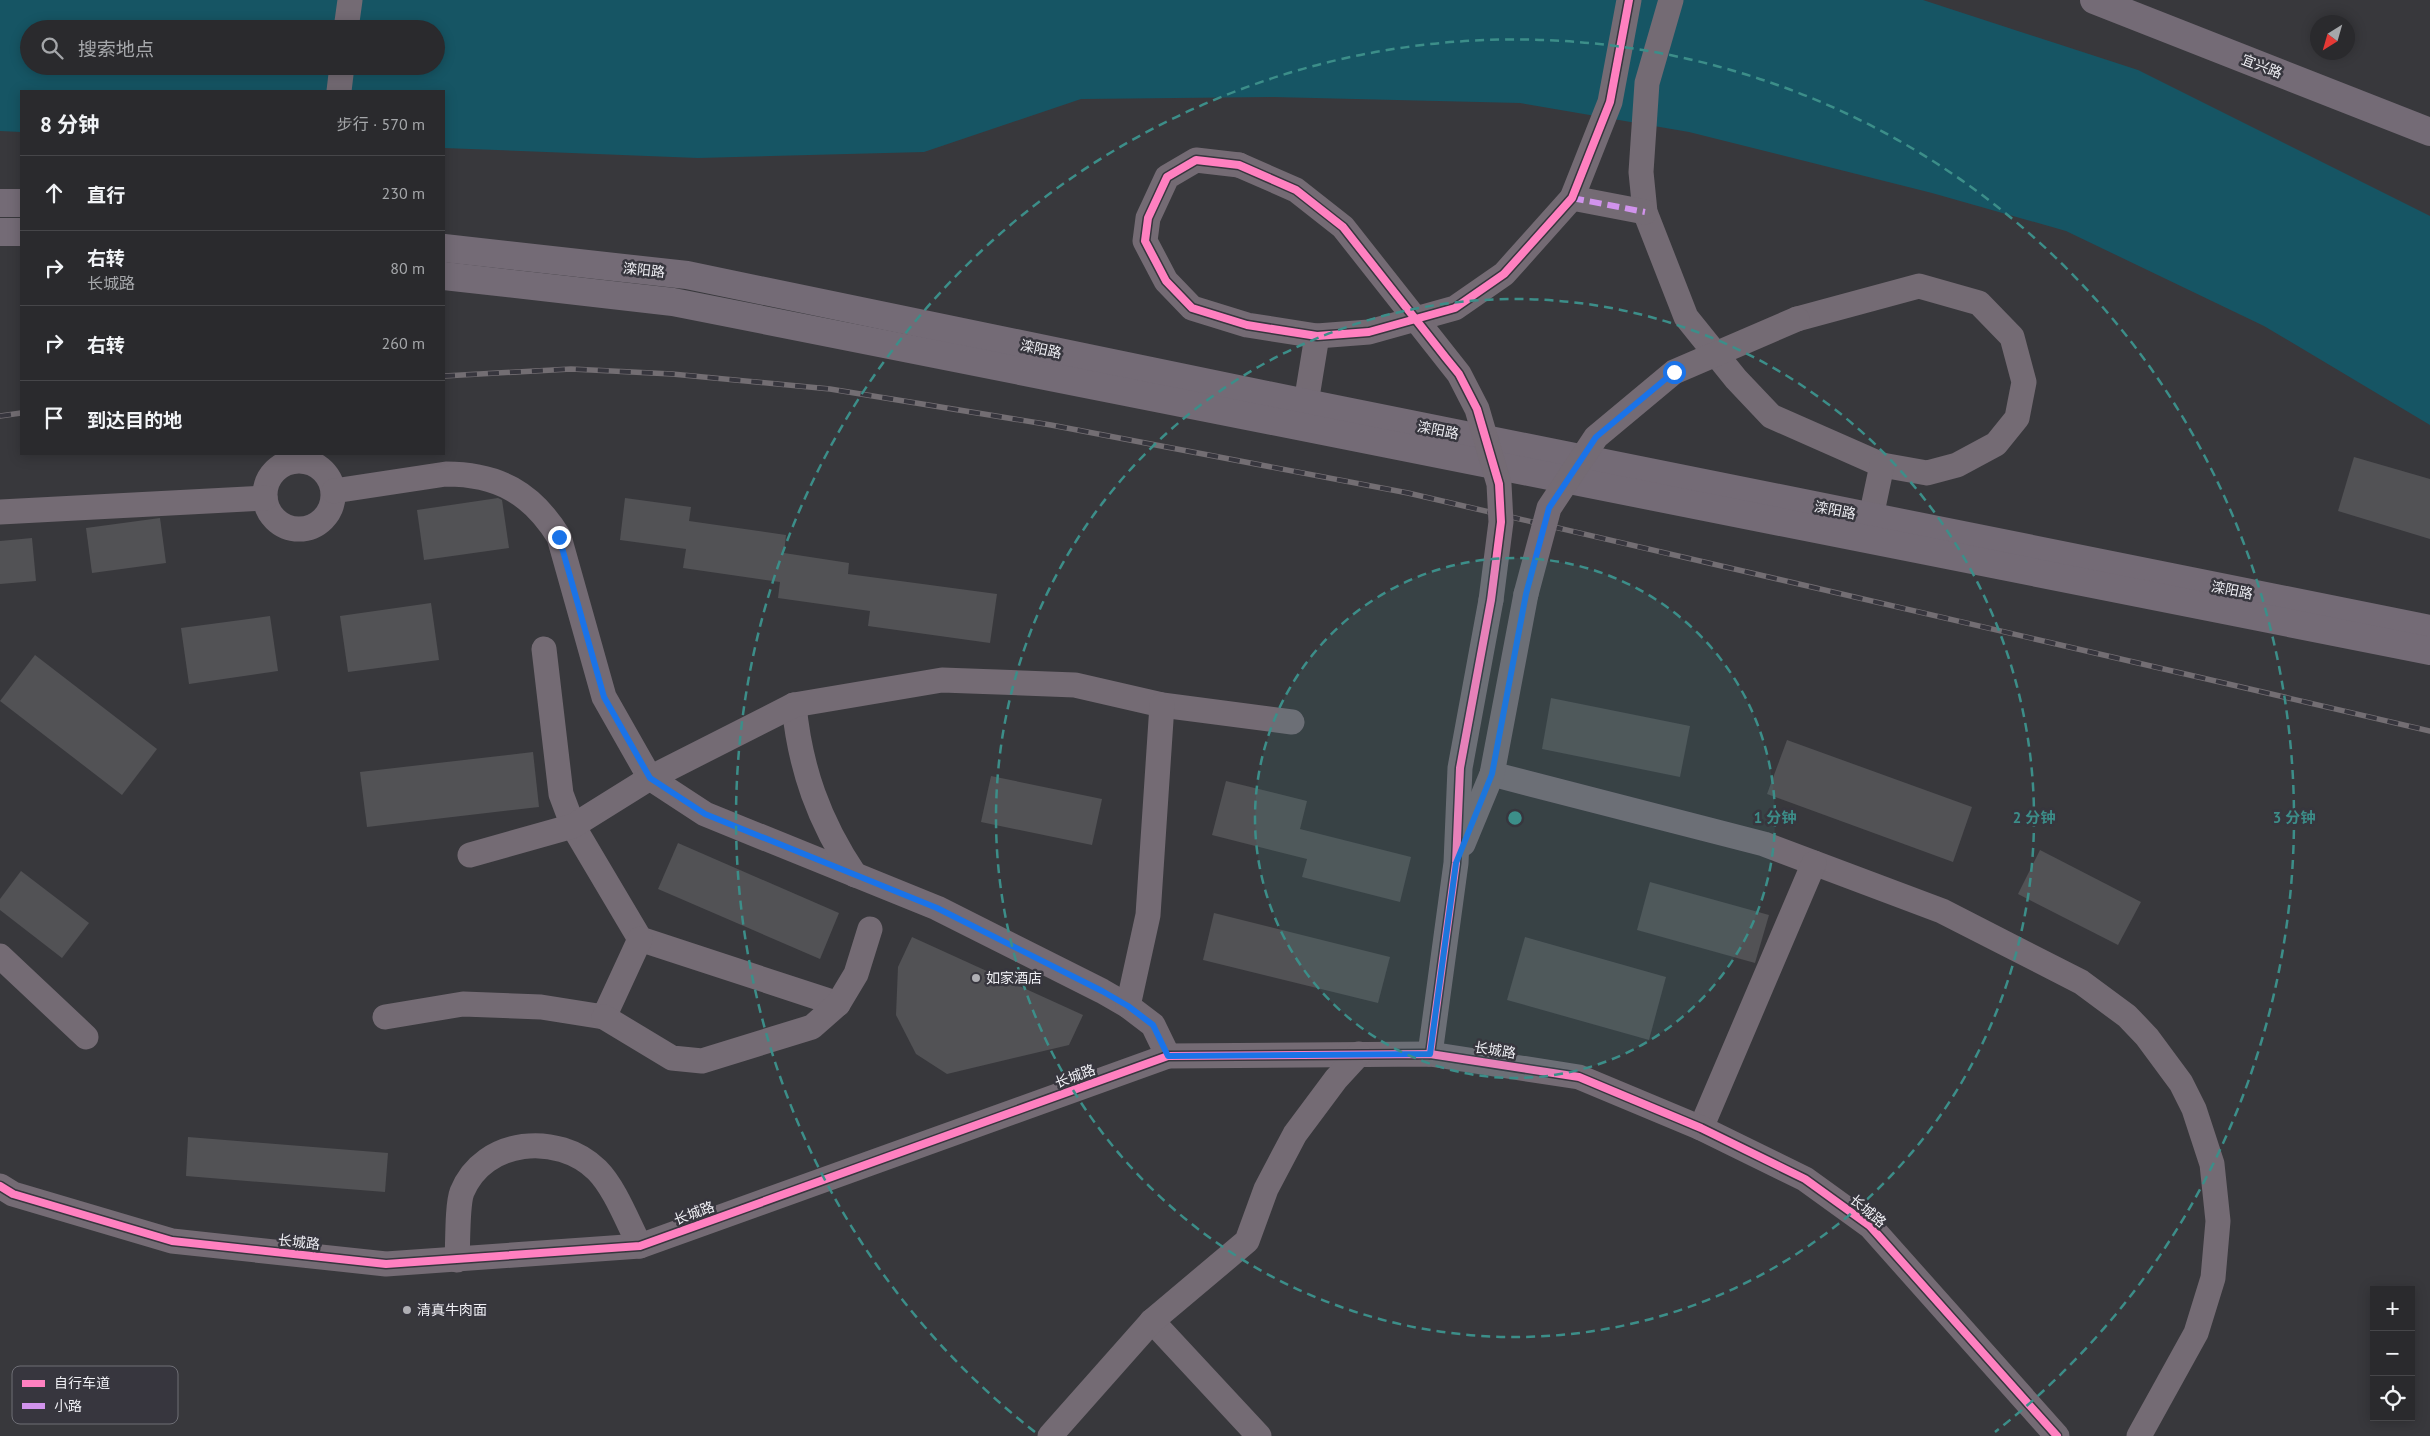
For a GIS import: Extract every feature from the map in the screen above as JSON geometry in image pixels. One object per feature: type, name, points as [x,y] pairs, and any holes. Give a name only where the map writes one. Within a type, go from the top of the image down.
[{"type":"main road","name":"宜兴路","points":[[2111,3],[2430,132]]},
{"type":"main road","points":[[0,203],[20,203]]},
{"type":"main road","points":[[0,232],[20,232]]},
{"type":"main road","name":"滦阳路","points":[[445,248],[687,275],[1306,404],[2430,629]]},
{"type":"main road","name":"滦阳路","points":[[445,276],[673,302],[2430,651]]},
{"type":"street","points":[[347,20],[350,0]]},
{"type":"street","points":[[1430,1054],[1456,863],[1460,768],[1491,600],[1501,522],[1499,484],[1477,410],[1459,374],[1343,227],[1296,190],[1239,165],[1196,160],[1167,177],[1148,218],[1145,242],[1166,281],[1192,308],[1247,325],[1317,336],[1370,332],[1455,308],[1504,274],[1572,198],[1585,160],[1610,102],[1628,0]]},
{"type":"street","points":[[1456,863],[1492,774],[1526,594],[1549,508],[1596,437],[1674,372],[1797,318],[1919,286],[1979,303],[2012,337],[2024,382],[2018,418],[1996,444],[1957,465],[1928,473],[1882,465],[1771,416],[1736,380],[1686,317],[1645,212],[1641,172],[1647,83],[1671,0]]},
{"type":"street","points":[[339,90],[341,75]]},
{"type":"street","points":[[1572,198],[1645,212]]},
{"type":"street","points":[[1306,404],[1317,336]]},
{"type":"street","points":[[296,457],[321,468],[331,481],[334,491],[333,502],[322,521],[303,529],[287,526],[273,517],[265,498],[266,487],[276,468],[296,457]]},
{"type":"street","points":[[1871,517],[1882,465]]},
{"type":"street","points":[[334,491],[446,474],[462,474],[486,478],[509,487],[538,508],[559,537],[604,697],[650,778],[705,814],[937,908],[1128,1006],[1153,1025],[1168,1056]]},
{"type":"street","points":[[0,512],[265,498]]},
{"type":"street","points":[[544,649],[561,794],[573,826],[640,939],[838,1004]]},
{"type":"street","points":[[470,855],[573,826],[650,778],[794,705],[942,680],[1076,685],[1162,705],[1292,722]]},
{"type":"street","points":[[794,705],[802,760],[809,786],[828,832],[855,875]]},
{"type":"street","points":[[1128,1006],[1148,915],[1162,705]]},
{"type":"street","points":[[1492,774],[1764,844],[1942,911],[2081,982],[2127,1016],[2147,1036],[2181,1083],[2194,1109],[2212,1164],[2217,1192],[2217,1250],[2213,1278],[2196,1333],[2139,1436]]},
{"type":"street","points":[[1702,1128],[1814,863]]},
{"type":"street","points":[[385,1018],[463,1004],[541,1007],[604,1017],[672,1058],[702,1061],[812,1027],[838,1004],[856,974],[870,929]]},
{"type":"street","points":[[604,1017],[640,939]]},
{"type":"street","points":[[0,956],[86,1037]]},
{"type":"street","points":[[1050,1436],[1152,1321],[1247,1241],[1266,1189],[1295,1134],[1320,1099],[1359,1054]]},
{"type":"street","name":"长城路","points":[[0,1186],[13,1194],[172,1241],[386,1264],[640,1246],[1168,1056],[1430,1054],[1579,1077],[1702,1128],[1805,1178],[1870,1226],[2057,1436]]},
{"type":"street","points":[[457,1260],[461,1193],[468,1180],[489,1159],[516,1147],[531,1145],[546,1145],[567,1150],[587,1161],[598,1171],[607,1183],[640,1246]]},
{"type":"street","points":[[1152,1321],[1259,1436]]},
{"type":"water","points":[[0,0],[1923,0],[2138,70],[2430,216],[2430,425],[2264,326],[2066,231],[1932,193],[1689,132],[1520,103],[1273,97],[1081,99],[924,152],[698,158],[445,148],[445,90],[20,90],[20,132],[0,131]]},
{"type":"building","points":[[2354,457],[2430,479],[2430,539],[2338,511]]},
{"type":"building","points":[[498,498],[502,500],[509,548],[424,560],[417,510]]},
{"type":"building","points":[[625,498],[691,507],[689,521],[786,535],[784,553],[849,563],[848,574],[997,594],[990,643],[868,626],[870,611],[778,598],[780,582],[683,568],[686,549],[620,540]]},
{"type":"building","points":[[160,518],[166,563],[92,573],[86,528]]},
{"type":"building","points":[[32,538],[36,581],[0,584],[0,541]]},
{"type":"building","points":[[431,603],[439,660],[348,672],[340,616]]},
{"type":"building","points":[[270,616],[278,671],[189,684],[181,628]]},
{"type":"building","points":[[35,655],[157,749],[122,795],[0,701]]},
{"type":"building","points":[[1551,698],[1690,726],[1680,777],[1542,749]]},
{"type":"building","points":[[1787,740],[1972,807],[1953,862],[1767,794]]},
{"type":"building","points":[[533,752],[539,807],[367,827],[360,772]]},
{"type":"building","points":[[991,776],[1102,799],[1092,845],[981,822]]},
{"type":"building","points":[[1226,781],[1307,801],[1300,829],[1411,857],[1400,902],[1302,877],[1307,859],[1212,835]]},
{"type":"building","points":[[678,843],[839,913],[820,959],[658,889]]},
{"type":"building","points":[[2040,850],[2141,902],[2118,945],[2018,894]]},
{"type":"building","points":[[21,871],[89,923],[62,958],[0,910],[0,899]]},
{"type":"building","points":[[1650,882],[1769,915],[1755,963],[1637,930]]},
{"type":"building","points":[[1214,913],[1390,957],[1378,1003],[1203,960]]},
{"type":"building","points":[[912,937],[1083,1015],[1069,1045],[947,1074],[916,1054],[896,1015],[898,967]]},
{"type":"building","points":[[1525,937],[1666,977],[1649,1040],[1507,1000]]},
{"type":"building","points":[[188,1137],[388,1153],[385,1192],[186,1176]]},
{"type":"railway","points":[[445,376],[571,369],[672,374],[830,389],[1051,425],[1408,493],[2430,731]]},
{"type":"railway","points":[[0,416],[20,413]]},
{"type":"marked path","points":[[1572,198],[1645,212]]},
{"type":"cycle path","points":[[1430,1054],[1456,863],[1460,768],[1491,600],[1501,522],[1499,484],[1477,409],[1459,374],[1446,358],[1343,227],[1296,190],[1239,165],[1196,160],[1167,177],[1148,218],[1145,241],[1166,281],[1192,308],[1247,325],[1317,336],[1369,332],[1455,308],[1504,274],[1572,198],[1610,102],[1629,0]]},
{"type":"cycle path","points":[[0,1186],[13,1194],[172,1241],[386,1264],[640,1246],[1168,1056],[1430,1054],[1579,1077],[1701,1128],[1805,1179],[1870,1226],[2057,1436]]},
{"type":"place","name":"如家酒店","points":[[976,978]]},
{"type":"place","name":"清真牛肉面","points":[[407,1310]]},
{"type":"route","points":[[559,537],[604,697],[650,778],[705,814],[937,908],[1102,991],[1128,1006],[1153,1025],[1168,1056],[1430,1054],[1456,863],[1492,774],[1526,594],[1549,508],[1596,437],[1674,372]]}]
